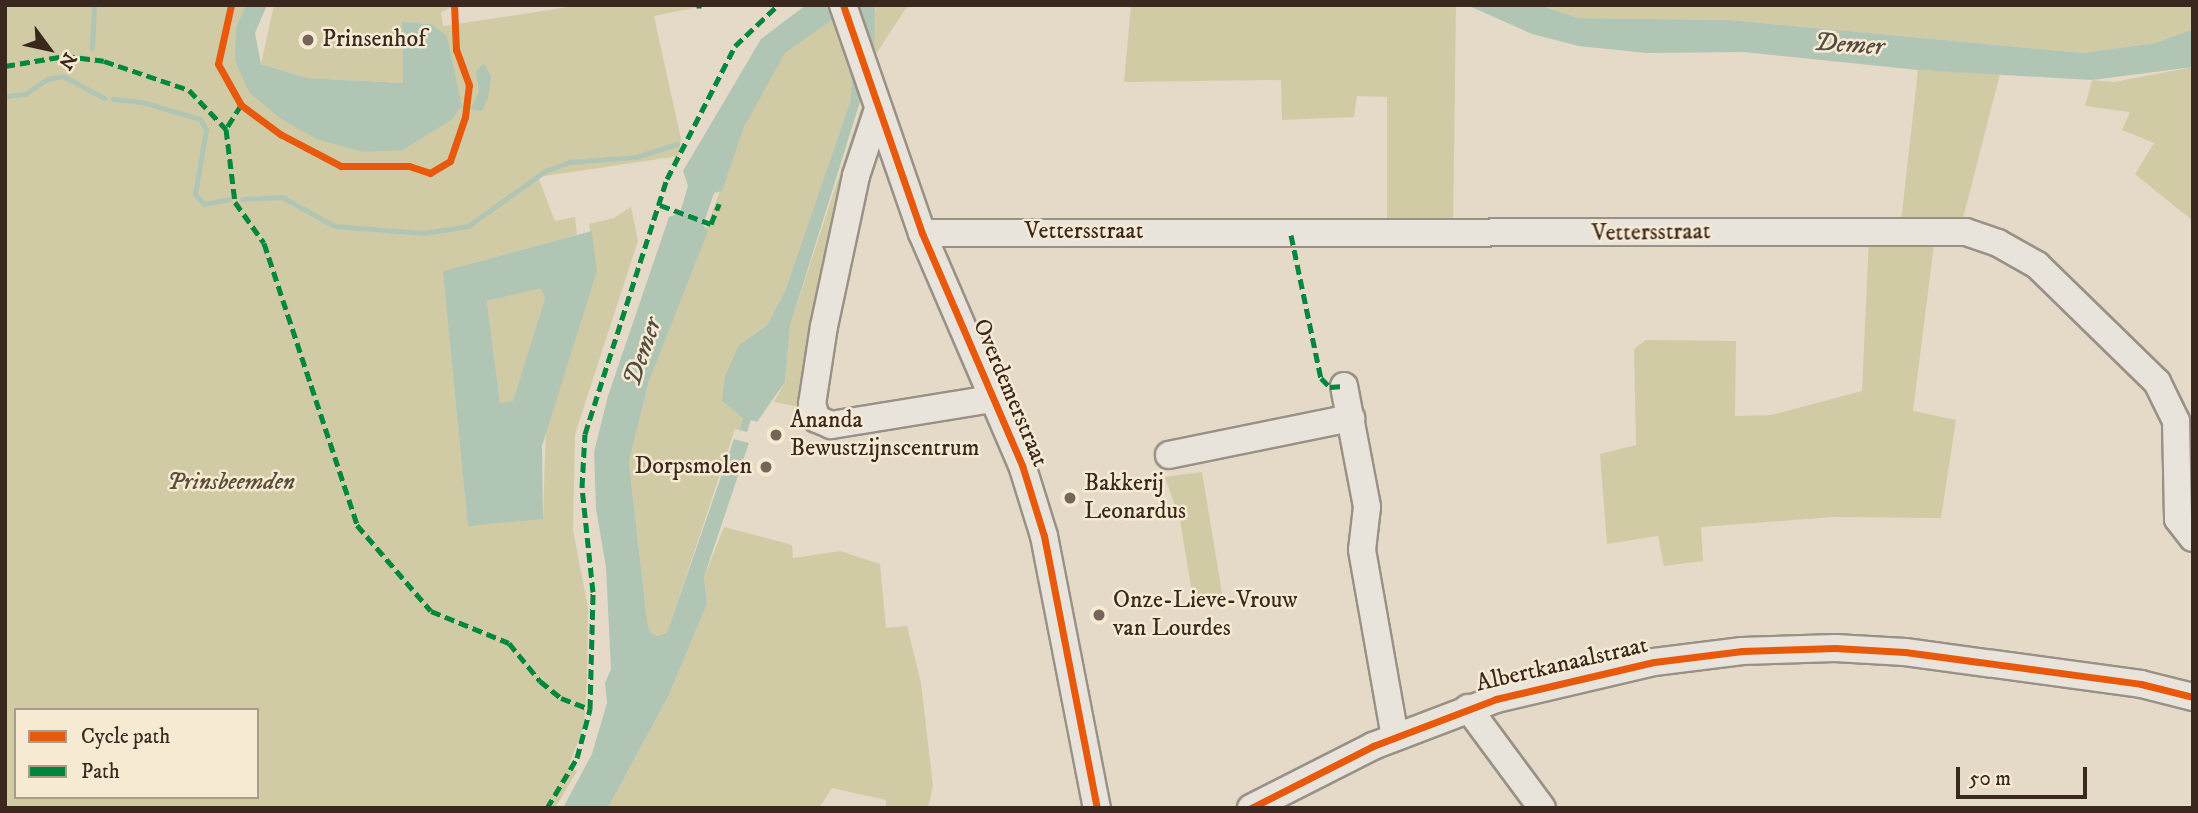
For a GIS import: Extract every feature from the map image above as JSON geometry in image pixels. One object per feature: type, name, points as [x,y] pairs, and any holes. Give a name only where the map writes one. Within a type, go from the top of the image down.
[{"type":"street","name":"Overdemerstraat","points":[[843,5],[877,112],[922,233],[1022,465],[1044,536],[1097,808]]},
{"type":"street","name":"Overdemerstraat","points":[[877,112],[856,176],[824,326],[812,404],[817,419],[831,425],[992,400]]},
{"type":"street","name":"Vettersstraat","points":[[922,233],[1966,232],[1998,243],[2037,265],[2157,382],[2176,421],[2178,519],[2193,538]]},
{"type":"street","points":[[1344,386],[1367,507],[1362,550],[1395,737]]},
{"type":"street","points":[[1168,455],[1350,418]]},
{"type":"street","name":"Albertkanaalstraat","points":[[1251,808],[1395,737],[1468,708],[1531,689],[1654,662],[1742,650],[1835,648],[2057,671],[2193,697]]},
{"type":"street","points":[[1468,708],[1542,808]]},
{"type":"green space","name":"Prinsbeemden","points":[[5,5],[246,5],[236,27],[238,61],[403,150],[431,24],[402,22],[403,83],[307,78],[261,64],[274,5],[457,5],[441,12],[443,26],[582,5],[709,5],[654,16],[681,139],[679,156],[538,177],[555,221],[575,217],[577,235],[443,271],[543,519],[546,425],[597,271],[589,224],[614,218],[631,207],[638,241],[575,434],[573,530],[588,608],[587,682],[584,726],[569,765],[577,771],[555,808],[5,808]]},
{"type":"green space","points":[[876,5],[908,5],[874,57],[872,40]]},
{"type":"green space","points":[[1131,5],[1456,5],[1453,231],[1387,229],[1387,97],[1357,96],[1354,117],[1282,120],[1281,80],[1124,82]]},
{"type":"green space","points":[[1539,5],[2193,5],[2193,29],[2155,43],[2083,53],[1730,20],[1579,18]]},
{"type":"green space","points":[[835,18],[852,81],[850,102],[785,291],[767,325],[739,345],[743,418],[739,430],[735,429],[667,634],[657,636],[650,632],[647,620],[629,462],[649,381],[744,127],[765,82],[785,53]]},
{"type":"green space","points":[[2193,67],[2193,221],[2135,174],[2154,143],[2122,130],[2130,112],[2085,106],[2092,80],[2114,82]]},
{"type":"green space","points":[[1918,70],[2000,74],[1961,226],[1901,222]]},
{"type":"green space","points":[[863,102],[869,116],[805,408],[774,402],[785,382],[790,326]]},
{"type":"green space","points":[[1869,237],[1935,237],[1913,411],[1956,420],[1941,518],[1833,517],[1701,527],[1703,561],[1664,566],[1658,536],[1607,544],[1600,454],[1636,445],[1634,349],[1646,340],[1736,341],[1735,416],[1771,415],[1862,391]]},
{"type":"green space","points":[[542,287],[545,298],[513,402],[500,403],[487,301]]},
{"type":"green space","points":[[1202,472],[1223,599],[1194,605],[1180,520],[1165,477]]},
{"type":"green space","points":[[724,527],[792,545],[793,558],[840,551],[880,564],[886,628],[907,626],[921,683],[933,786],[928,808],[886,808],[886,800],[832,788],[819,808],[608,808],[668,697],[707,604],[704,577]]},
{"type":"water","points":[[246,5],[267,5],[255,33],[261,64],[307,78],[403,83],[402,22],[431,24],[447,36],[462,106],[451,120],[403,150],[363,152],[316,139],[281,119],[249,92],[235,61],[236,27]]},
{"type":"water","name":"Demer","points":[[806,5],[875,5],[874,57],[790,326],[785,382],[757,422],[751,420],[747,432],[739,430],[743,418],[722,401],[725,376],[739,345],[767,325],[785,291],[850,102],[852,81],[835,18],[785,53],[744,127],[722,191],[714,193],[703,225],[708,231],[649,381],[629,462],[647,620],[650,632],[657,636],[667,633],[734,439],[749,443],[704,577],[707,604],[668,697],[608,808],[563,808],[592,754],[607,703],[605,683],[611,669],[606,567],[596,509],[594,452],[608,396],[669,217],[680,213],[688,186],[683,171],[761,39]]},
{"type":"water","name":"Demer","points":[[1467,5],[1539,5],[1579,18],[1730,20],[2083,53],[2155,43],[2193,29],[2193,67],[2092,80],[1918,70],[1743,52],[1646,53],[1579,46],[1532,34]]},
{"type":"water","points":[[484,63],[491,76],[488,98],[482,111],[470,109],[479,92],[476,71]]},
{"type":"water","points":[[592,231],[597,271],[542,446],[543,519],[468,526],[443,271]],"holes":[[[541,288],[545,298],[513,401],[500,403],[487,301]]]},
{"type":"waterway","points":[[92,48],[94,5]]},
{"type":"waterway","points":[[5,96],[25,94],[47,79],[63,76],[104,98]]},
{"type":"waterway","points":[[113,99],[142,102],[200,119],[206,130],[195,194],[204,204],[230,199]]},
{"type":"waterway","points":[[242,199],[282,197],[334,226],[423,233],[468,226],[545,171],[570,162],[636,157],[677,144]]},
{"type":"marked path","points":[[547,808],[577,758],[590,709],[593,592],[582,487],[585,434],[667,179],[735,46],[778,5]]},
{"type":"marked path","points":[[5,66],[65,56],[104,61],[189,90],[226,129]]},
{"type":"marked path","points":[[241,105],[226,129],[235,202],[264,243],[357,525],[431,611],[509,643],[540,681],[561,698],[590,709]]},
{"type":"marked path","points":[[660,205],[711,224],[719,204]]},
{"type":"marked path","points":[[1291,235],[1321,378],[1330,387],[1344,386]]},
{"type":"cycle path","points":[[231,5],[218,64],[241,105],[280,134],[341,166],[409,166],[430,173],[450,161],[465,117],[469,85],[456,50],[454,5]]},
{"type":"cycle path","points":[[843,5],[922,233],[1022,465],[1044,536],[1097,808]]},
{"type":"cycle path","points":[[1251,808],[1373,746],[1496,699],[1654,662],[1742,651],[1835,648],[1905,652],[2141,684],[2193,697]]},
{"type":"place","name":"Prinsenhof","points":[[308,40]]},
{"type":"place","name":"Ananda Bewustzijnscentrum","points":[[776,435]]},
{"type":"place","name":"Dorpsmolen","points":[[766,467]]},
{"type":"place","name":"Bakkerij Leonardus","points":[[1070,498]]},
{"type":"place","name":"Onze-Lieve-Vrouw van Lourdes","points":[[1099,615]]}]
